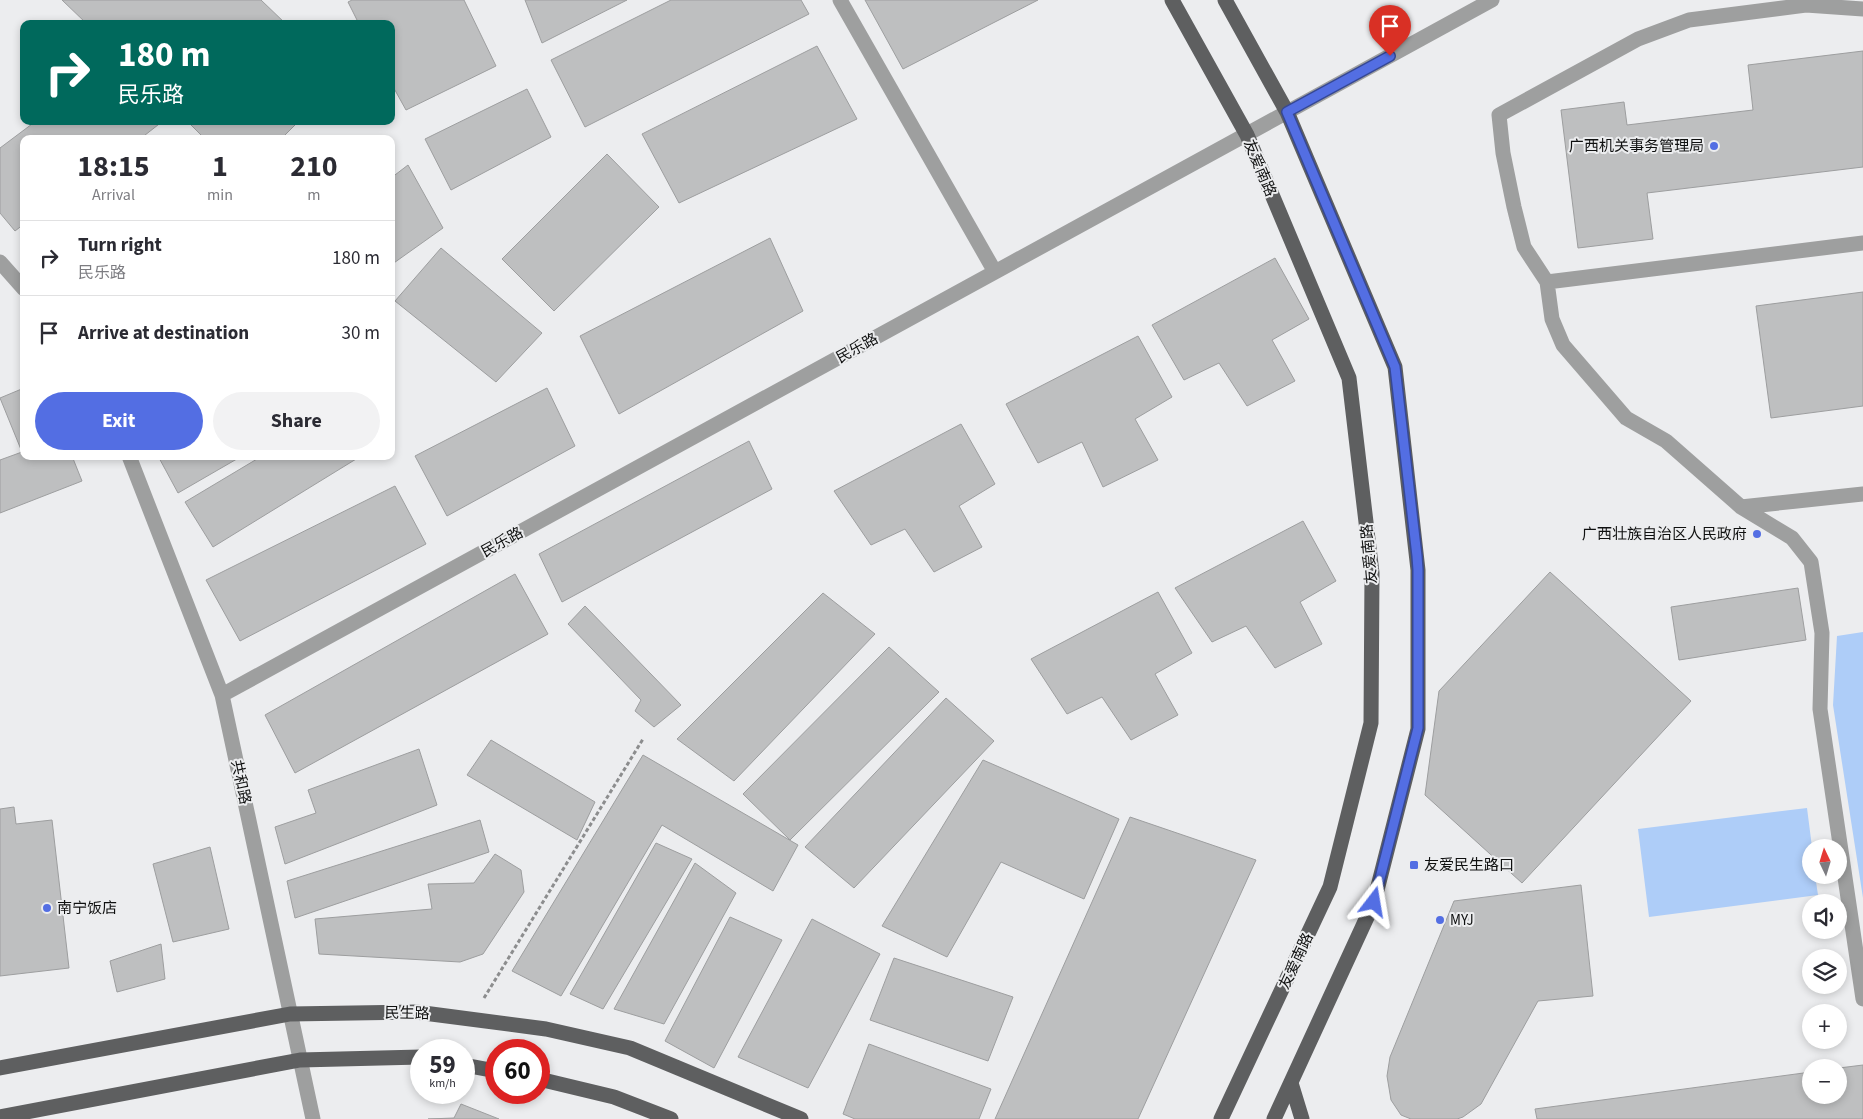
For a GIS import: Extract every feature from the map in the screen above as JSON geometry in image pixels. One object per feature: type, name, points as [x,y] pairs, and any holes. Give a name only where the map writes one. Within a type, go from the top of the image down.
[{"type":"main road","name":"友爱南路","points":[[1172,0],[1246,135],[1350,378],[1372,572],[1371,723],[1330,887],[1221,1119]]},
{"type":"main road","points":[[1225,0],[1287,112],[1395,367],[1418,570],[1418,728],[1374,902],[1274,1119]]},
{"type":"main road","name":"民生路","points":[[0,1068],[290,1014],[416,1012],[546,1029],[630,1048],[801,1119]]},
{"type":"main road","points":[[0,1117],[300,1060],[410,1057]]},
{"type":"main road","points":[[550,1082],[614,1097],[671,1119]]},
{"type":"main road","points":[[1291,1083],[1302,1119]]},
{"type":"street","points":[[840,0],[995,272]]},
{"type":"street","name":"民乐路","points":[[222,695],[1492,0]]},
{"type":"street","points":[[1863,9],[1806,2],[1689,20],[1638,39],[1499,114],[1503,153],[1524,247],[1547,282],[1552,319],[1563,345],[1626,418],[1666,441],[1741,507],[1792,538],[1811,562],[1822,633],[1820,709],[1863,999]]},
{"type":"street","points":[[1547,282],[1863,243]]},
{"type":"street","points":[[0,262],[20,284]]},
{"type":"street","name":"共和路","points":[[131,460],[222,695],[313,1119]]},
{"type":"street","points":[[1741,507],[1863,494]]},
{"type":"path","points":[[472,1018],[643,739]]},
{"type":"shaded area","points":[[1863,632],[1863,898],[1833,705],[1837,636]]},
{"type":"shaded area","points":[[1807,808],[1811,839],[1802,839],[1802,884],[1816,884],[1818,894],[1802,894],[1802,897],[1649,917],[1638,829]]},
{"type":"building","points":[[62,0],[261,0],[282,20],[83,20]]},
{"type":"building","points":[[352,0],[464,0],[496,66],[406,110],[395,90],[395,20],[357,20],[348,2]]},
{"type":"building","points":[[525,0],[627,0],[542,43]]},
{"type":"building","points":[[671,0],[801,0],[809,14],[585,127],[551,60]]},
{"type":"building","points":[[865,0],[1038,0],[903,69]]},
{"type":"building","points":[[817,46],[857,119],[679,203],[642,134]]},
{"type":"building","name":"广西机关事务管理局","points":[[1863,51],[1863,167],[1647,193],[1653,239],[1578,248],[1561,110],[1624,102],[1627,125],[1753,110],[1748,65]]},
{"type":"building","points":[[527,89],[551,137],[451,190],[425,139]]},
{"type":"building","points":[[31,125],[158,125],[145,135],[20,135],[20,227],[15,231],[0,213],[0,148]]},
{"type":"building","points":[[191,125],[295,125],[285,135],[201,135]]},
{"type":"building","points":[[607,154],[659,207],[554,311],[502,259]]},
{"type":"building","points":[[408,165],[443,228],[395,262],[395,175]]},
{"type":"building","points":[[770,238],[803,311],[619,414],[580,336]]},
{"type":"building","points":[[441,248],[542,333],[496,382],[395,301]]},
{"type":"building","points":[[1275,258],[1309,319],[1272,340],[1295,381],[1247,406],[1219,363],[1184,380],[1152,325]]},
{"type":"building","points":[[1863,292],[1863,406],[1771,418],[1756,306]]},
{"type":"building","points":[[1138,336],[1172,397],[1135,419],[1158,460],[1103,487],[1082,442],[1038,463],[1006,404]]},
{"type":"building","points":[[547,388],[575,446],[447,516],[415,456]]},
{"type":"building","points":[[20,390],[20,447],[0,398]]},
{"type":"building","points":[[961,424],[995,484],[959,506],[982,547],[934,572],[905,529],[871,545],[834,491]]},
{"type":"building","points":[[749,441],[772,489],[562,602],[539,554]]},
{"type":"building","points":[[20,453],[20,460],[74,460],[82,481],[0,513],[0,460]]},
{"type":"building","points":[[160,460],[235,460],[178,493]]},
{"type":"building","points":[[255,460],[354,460],[213,547],[185,502]]},
{"type":"building","points":[[395,486],[426,544],[240,641],[206,580]]},
{"type":"building","points":[[1303,521],[1336,581],[1300,602],[1322,644],[1275,668],[1246,626],[1212,642],[1175,588]]},
{"type":"building","points":[[1550,572],[1691,701],[1522,883],[1425,795],[1439,691]]},
{"type":"building","points":[[515,574],[548,634],[295,773],[265,715]]},
{"type":"building","points":[[1798,588],[1806,640],[1679,660],[1671,607]]},
{"type":"building","points":[[1158,592],[1192,653],[1155,674],[1178,715],[1131,740],[1102,697],[1067,714],[1031,659]]},
{"type":"building","points":[[823,593],[875,634],[734,781],[677,739]]},
{"type":"building","points":[[585,606],[681,705],[654,727],[635,711],[641,700],[568,624]]},
{"type":"building","points":[[889,647],[939,692],[790,840],[743,794]]},
{"type":"building","points":[[946,698],[994,741],[854,888],[805,847]]},
{"type":"building","points":[[491,740],[595,802],[577,840],[467,775]]},
{"type":"building","points":[[419,749],[437,805],[285,864],[275,827],[316,813],[308,790]]},
{"type":"building","points":[[643,755],[798,845],[773,891],[662,825],[561,996],[512,971]]},
{"type":"building","points":[[983,760],[1119,819],[1084,899],[1001,862],[947,957],[882,926]]},
{"type":"building","points":[[14,807],[16,824],[52,820],[69,968],[0,976],[0,809]]},
{"type":"building","points":[[1130,817],[1256,860],[1138,1119],[995,1119]]},
{"type":"building","points":[[480,820],[489,852],[295,918],[287,881]]},
{"type":"building","points":[[656,843],[692,859],[603,1009],[570,994]]},
{"type":"building","points":[[210,847],[229,929],[173,942],[153,864]]},
{"type":"building","points":[[495,854],[521,870],[524,892],[483,954],[460,962],[319,954],[315,919],[432,909],[428,884],[474,883]]},
{"type":"building","points":[[695,863],[736,893],[664,1024],[614,1009]]},
{"type":"building","points":[[1581,885],[1593,996],[1538,1001],[1481,1104],[1463,1117],[1457,1119],[1411,1119],[1401,1115],[1391,1100],[1387,1076],[1390,1057],[1454,901]]},
{"type":"building","points":[[730,917],[782,940],[714,1068],[665,1041]]},
{"type":"building","points":[[812,919],[880,954],[808,1088],[738,1057]]},
{"type":"building","points":[[161,944],[165,979],[117,992],[110,961]]},
{"type":"building","points":[[894,958],[1013,997],[988,1061],[870,1020]]},
{"type":"building","points":[[869,1044],[991,1089],[979,1119],[855,1119],[843,1114]]},
{"type":"building","points":[[1863,1065],[1863,1119],[1537,1119],[1535,1109],[1802,1073],[1802,1104],[1847,1104],[1847,1067]]},
{"type":"building","points":[[461,1104],[499,1119],[428,1119],[454,1118]]},
{"type":"place","name":"广西机关事务管理局","points":[[1714,146]]},
{"type":"place","name":"广西壮族自治区人民政府","points":[[1757,534]]},
{"type":"place","name":"友爱民生路口","points":[[1414,865]]},
{"type":"place","name":"南宁饭店","points":[[47,908]]},
{"type":"place","name":"MYJ","points":[[1440,920]]},
{"type":"route","points":[[1374,902],[1418,728],[1417,556],[1395,367],[1287,112],[1390,56]]}]
